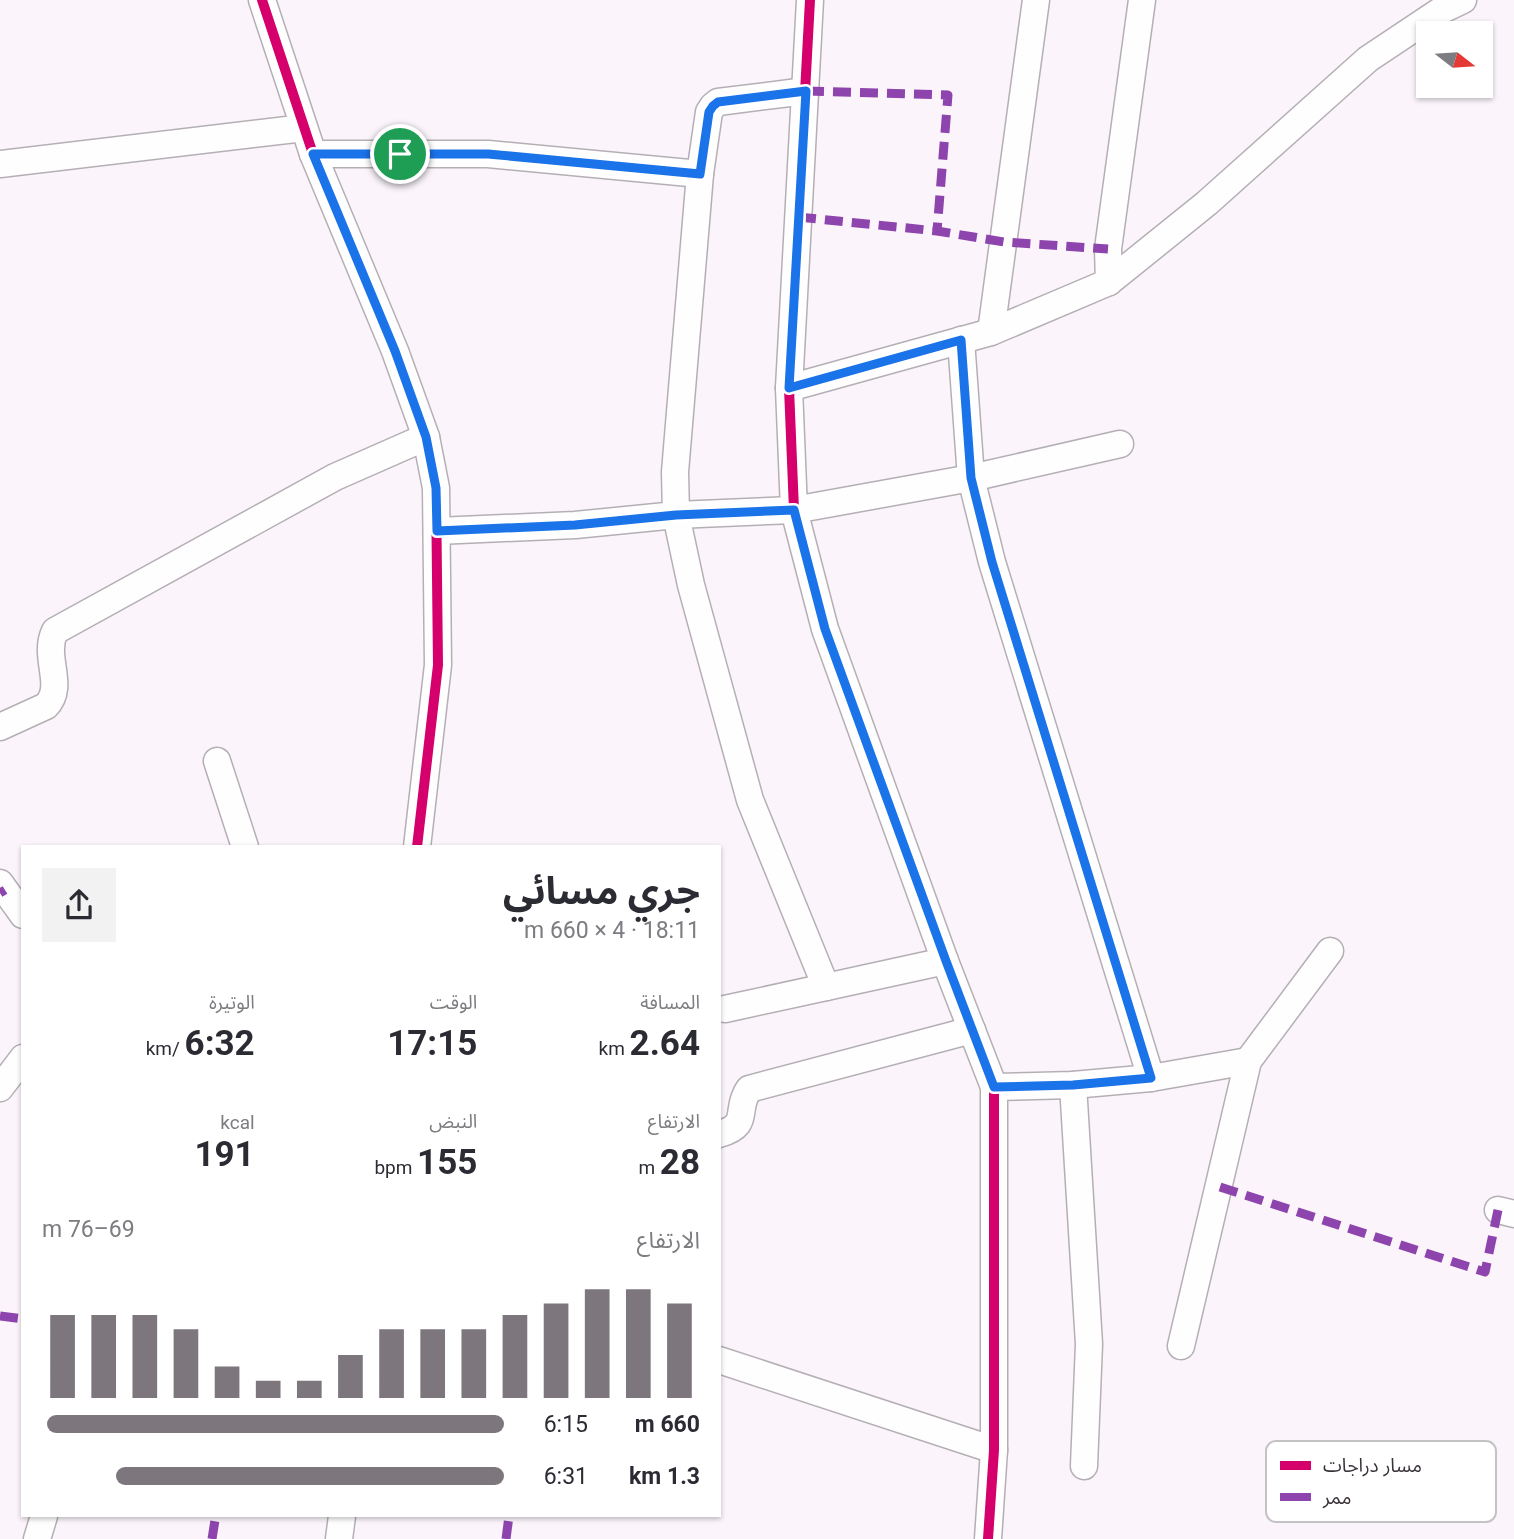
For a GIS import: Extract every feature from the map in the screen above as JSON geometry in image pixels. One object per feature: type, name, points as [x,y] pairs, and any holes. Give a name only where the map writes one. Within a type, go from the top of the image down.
[{"type":"street","points":[[262,0],[313,154],[395,351],[426,437],[436,488],[438,665],[416,845]]},
{"type":"street","points":[[810,0],[789,388],[794,510],[825,629],[994,1087],[995,1450],[988,1539]]},
{"type":"street","points":[[991,332],[1036,0]]},
{"type":"street","points":[[1109,282],[1108,249],[1142,0]]},
{"type":"street","points":[[789,388],[991,332],[1109,282],[1207,203],[1368,59],[1440,11],[1463,0]]},
{"type":"street","points":[[806,91],[718,102],[709,112],[700,174],[675,472],[676,515],[691,584],[750,800],[827,987]]},
{"type":"street","points":[[0,164],[304,128]]},
{"type":"street","points":[[313,154],[488,154],[700,174]]},
{"type":"street","points":[[961,340],[971,478],[992,562],[1151,1078]]},
{"type":"street","points":[[0,727],[46,706],[51,701],[55,692],[50,646],[55,631],[335,477],[426,437]]},
{"type":"street","points":[[437,531],[575,525],[676,515],[794,510],[971,478],[1121,444]]},
{"type":"street","points":[[217,761],[244,845]]},
{"type":"street","points":[[0,884],[21,912]]},
{"type":"street","points":[[1181,1346],[1248,1062],[1330,951]]},
{"type":"street","points":[[725,1009],[946,961]]},
{"type":"street","points":[[721,1133],[734,1130],[739,1125],[745,1095],[749,1089],[972,1030]]},
{"type":"street","points":[[0,1088],[21,1061]]},
{"type":"street","points":[[994,1087],[1073,1085],[1151,1078],[1248,1062]]},
{"type":"street","points":[[1073,1085],[1089,1344],[1084,1466]]},
{"type":"street","points":[[721,1361],[995,1450]]},
{"type":"street","points":[[37,1539],[44,1517]]},
{"type":"street","points":[[339,1539],[342,1517]]},
{"type":"marked path","points":[[806,91],[948,95],[937,231]]},
{"type":"marked path","points":[[798,217],[937,231],[1004,242],[1108,249]]},
{"type":"marked path","points":[[0,893],[5,890]]},
{"type":"marked path","points":[[1220,1187],[1485,1272],[1498,1210]]},
{"type":"marked path","points":[[0,1316],[21,1319]]},
{"type":"marked path","points":[[506,1539],[509,1517]]},
{"type":"marked path","points":[[212,1539],[215,1520]]},
{"type":"cycle path","points":[[262,0],[313,154],[395,351],[426,437],[436,488],[438,665],[417,845]]},
{"type":"cycle path","points":[[810,0],[789,388],[794,510],[825,629],[945,961],[994,1087],[994,1450],[988,1539]]},
{"type":"route","points":[[806,91],[789,388],[961,340],[971,478],[992,562],[1151,1078],[1073,1085],[994,1087],[825,629],[794,510],[676,515],[575,525],[437,531],[436,488],[426,437],[395,351],[313,154],[400,154],[488,154],[700,174],[709,112],[718,102],[806,91]]}]
